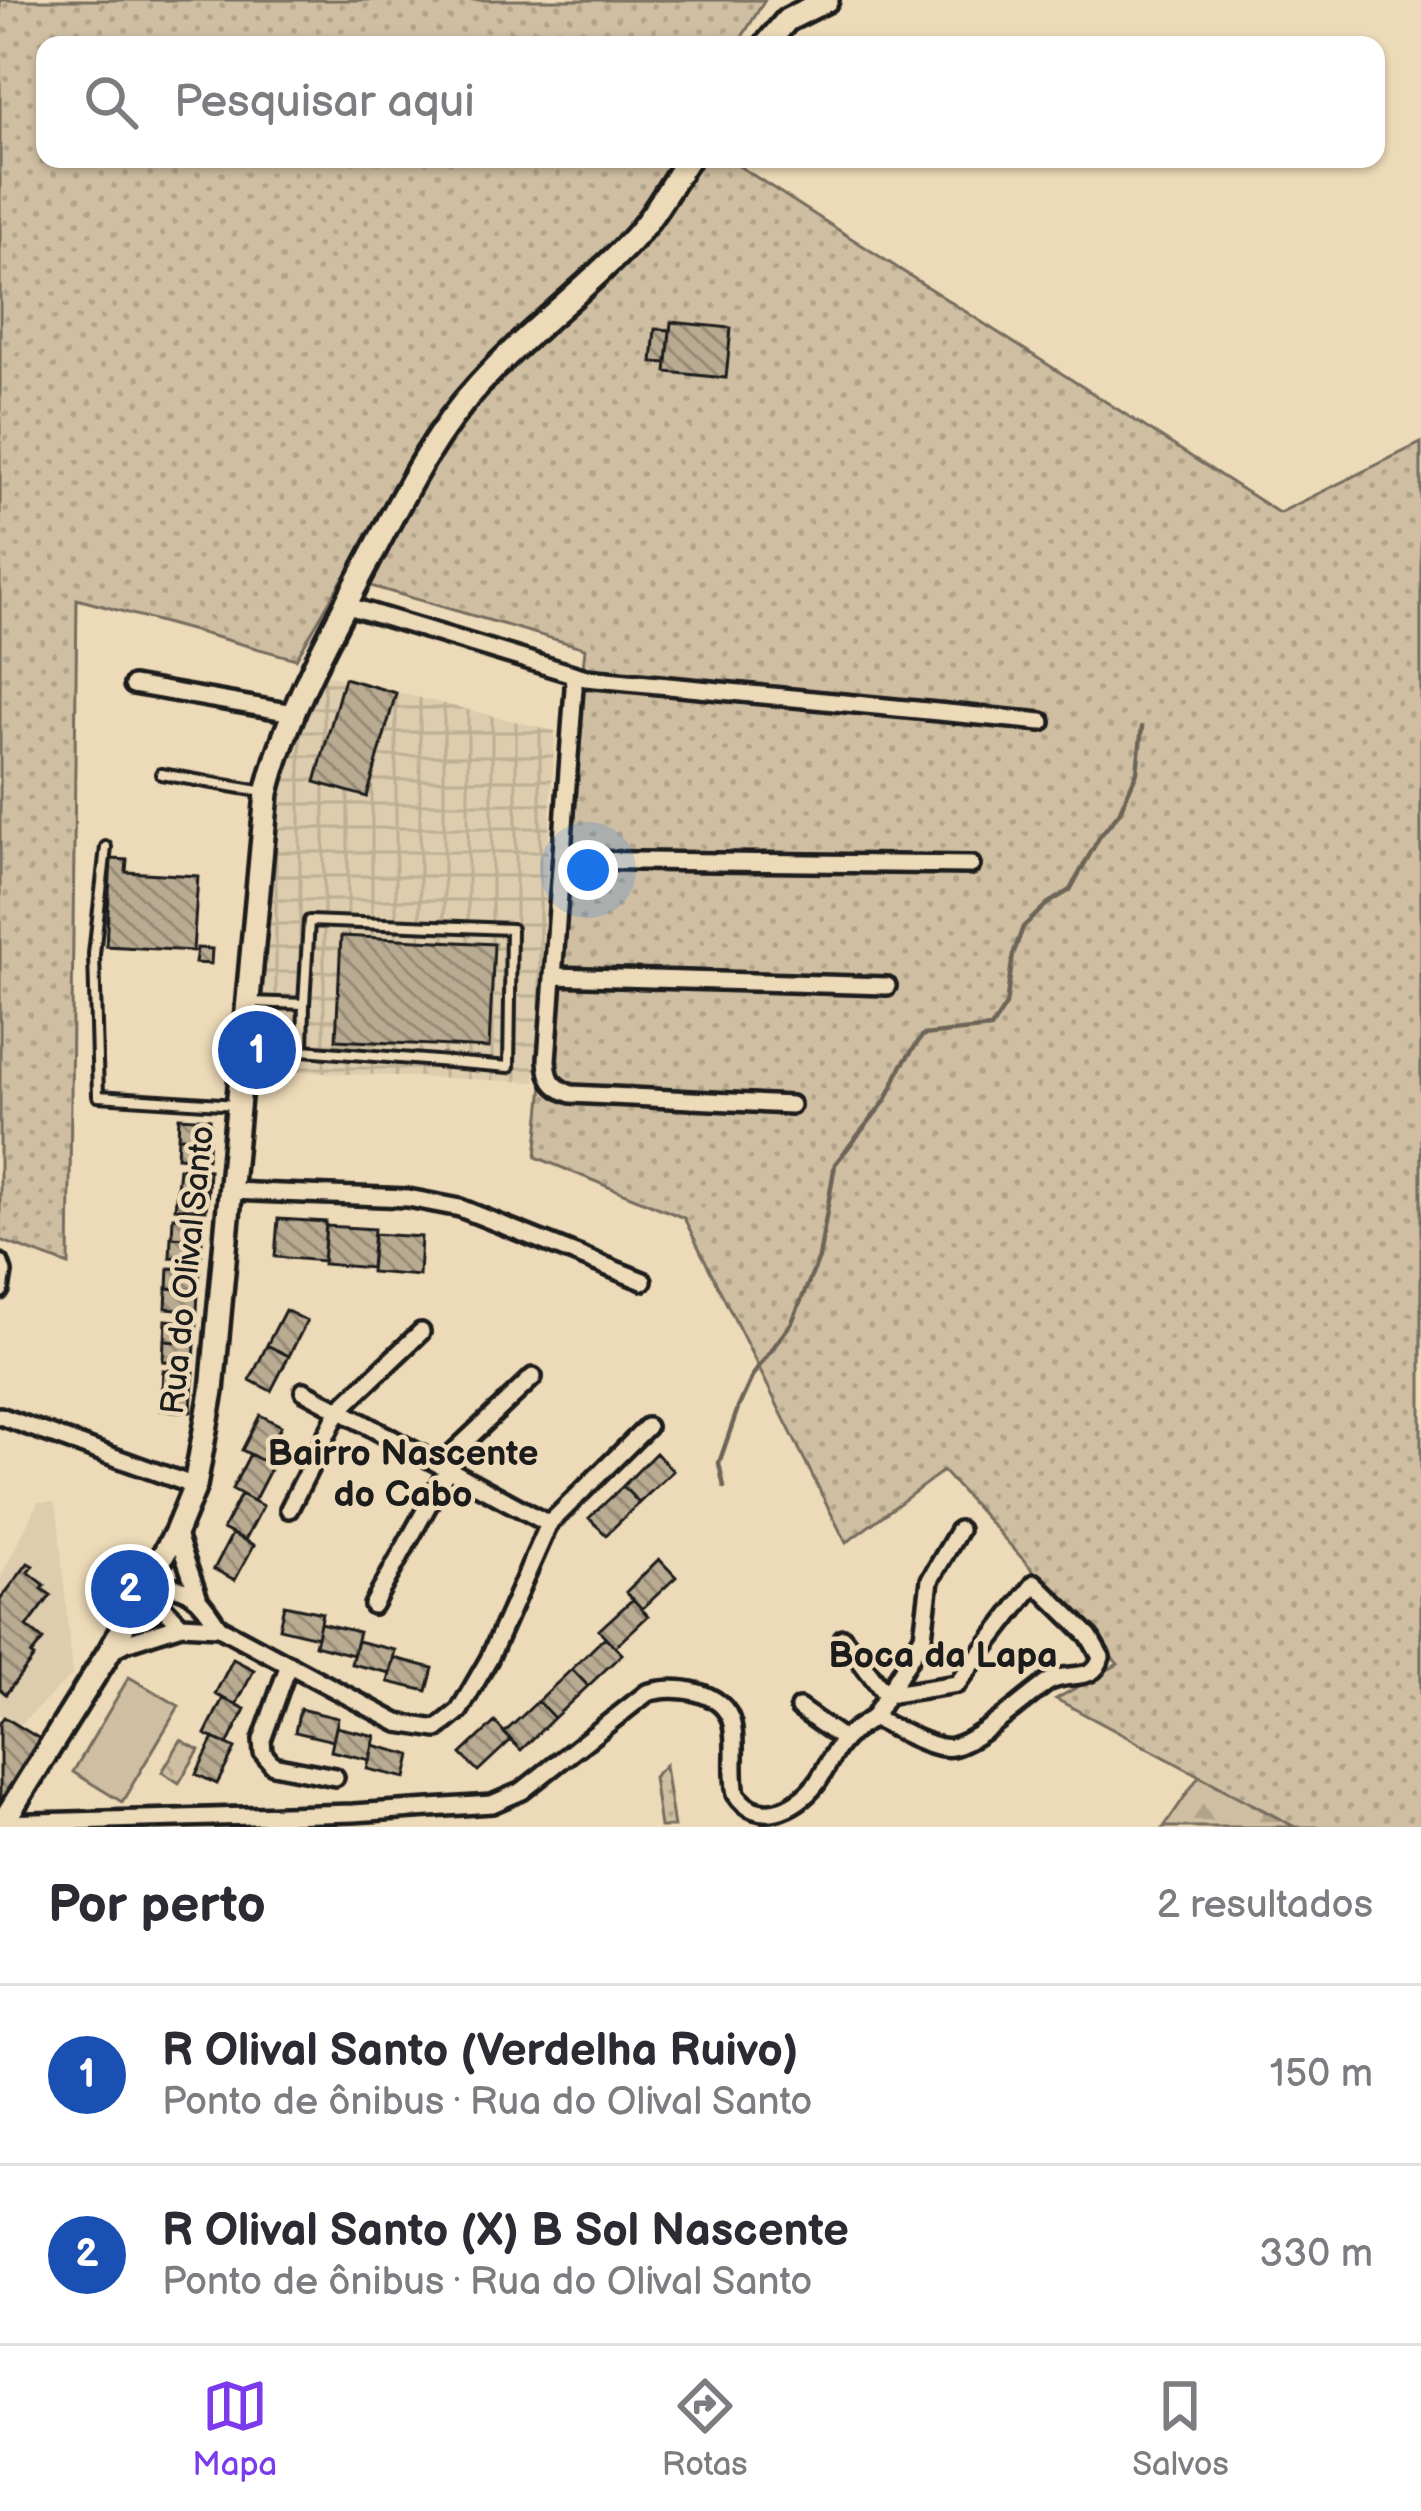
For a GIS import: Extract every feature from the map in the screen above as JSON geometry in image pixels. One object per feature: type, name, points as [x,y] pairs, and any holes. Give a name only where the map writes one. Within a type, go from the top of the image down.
[{"type":"street","points":[[773,36],[794,14],[827,0]]},
{"type":"street","name":"Rua do Olival Santo","points":[[1,1825],[148,1585],[195,1486],[212,1391],[267,793],[293,713],[423,459],[462,404],[495,367],[626,246],[682,168]]},
{"type":"street","points":[[345,605],[573,674],[1042,722]]},
{"type":"street","points":[[573,674],[548,1077],[556,1088],[571,1094],[791,1105]]},
{"type":"street","points":[[133,685],[293,713]]},
{"type":"street","points":[[562,860],[971,865]]},
{"type":"street","points":[[553,976],[886,986]]},
{"type":"street","points":[[231,1191],[408,1198],[460,1208],[644,1281]]},
{"type":"street","points":[[0,1263],[0,1290]]},
{"type":"street","points":[[289,1509],[339,1410],[421,1332]]},
{"type":"street","points":[[373,1605],[444,1467],[533,1378]]},
{"type":"street","points":[[304,1391],[549,1524]]},
{"type":"street","points":[[0,1416],[195,1486]]},
{"type":"street","points":[[109,1652],[181,1625],[219,1627],[398,1723],[437,1730],[459,1711],[489,1659],[549,1524],[647,1427]]},
{"type":"street","points":[[1,1825],[243,1821],[492,1804],[522,1791],[647,1693],[664,1689],[693,1691],[724,1709],[732,1724],[736,1794],[745,1806],[761,1814],[782,1810],[813,1789],[843,1739],[873,1718],[923,1636],[930,1580],[959,1530]]},
{"type":"street","points":[[176,1532],[198,1596],[219,1627]]},
{"type":"street","points":[[873,1718],[950,1748],[976,1736],[1053,1679],[1085,1675],[1099,1667],[1102,1657],[1094,1642],[1034,1583],[957,1684],[886,1695]]},
{"type":"street","points":[[148,1585],[186,1589],[198,1596]]},
{"type":"street","points":[[148,1585],[181,1625]]},
{"type":"street","points":[[844,1638],[886,1695]]},
{"type":"street","points":[[289,1664],[262,1740],[263,1753],[273,1765],[335,1777]]},
{"type":"street","points":[[799,1708],[843,1739]]},
{"type":"lane","points":[[160,773],[267,793]]},
{"type":"lane","points":[[106,847],[94,954],[98,1096],[239,1105]]},
{"type":"lane","points":[[310,921],[512,928],[509,1067],[303,1050],[304,1004],[310,921]]},
{"type":"lane","points":[[248,1002],[304,1004]]},
{"type":"shaded area","points":[[327,675],[555,731],[535,1082],[255,1070],[273,833],[303,721]]},
{"type":"shaded area","points":[[38,1502],[54,1502],[58,1518],[72,1675],[19,1726],[5,1717],[0,1723],[0,1579]]},
{"type":"green space","points":[[0,0],[765,0],[743,36],[36,36],[36,168],[742,168],[1279,513],[1421,443],[1421,1827],[1295,1827],[1056,1699],[1118,1664],[943,1471],[846,1543],[684,1218],[536,1157],[585,648],[343,578],[296,659],[77,599],[69,1265],[0,1240]]},
{"type":"green space","points":[[129,1677],[179,1706],[122,1802],[73,1772]]},
{"type":"green space","points":[[181,1740],[199,1750],[179,1783],[162,1772]]},
{"type":"green space","points":[[665,1765],[674,1827],[660,1827],[653,1777]]},
{"type":"green space","points":[[1199,1776],[1295,1827],[1164,1827]]},
{"type":"building","points":[[671,322],[731,328],[726,378],[666,372]]},
{"type":"building","points":[[655,329],[670,330],[667,363],[652,362]]},
{"type":"building","points":[[344,678],[396,693],[367,797],[315,782]]},
{"type":"building","points":[[111,859],[127,860],[126,872],[198,876],[193,951],[106,946]]},
{"type":"building","points":[[341,936],[494,944],[489,1048],[336,1040]]},
{"type":"building","points":[[197,948],[212,949],[211,964],[195,963]]},
{"type":"building","points":[[179,1117],[210,1119],[209,1139],[178,1137]]},
{"type":"building","points":[[178,1137],[209,1139],[207,1159],[177,1157]]},
{"type":"building","points":[[179,1168],[209,1170],[208,1190],[177,1188]]},
{"type":"building","points":[[177,1188],[208,1190],[206,1210],[175,1208]]},
{"type":"building","points":[[173,1217],[204,1219],[202,1239],[172,1237]]},
{"type":"building","points":[[278,1219],[326,1222],[323,1261],[275,1257]]},
{"type":"building","points":[[326,1226],[374,1229],[371,1268],[323,1264]]},
{"type":"building","points":[[374,1234],[421,1237],[419,1276],[371,1272]]},
{"type":"building","points":[[171,1237],[202,1239],[201,1259],[170,1257]]},
{"type":"building","points":[[169,1268],[200,1270],[198,1291],[168,1288]]},
{"type":"building","points":[[167,1288],[198,1291],[197,1311],[166,1308]]},
{"type":"building","points":[[285,1310],[307,1321],[289,1356],[267,1345]]},
{"type":"building","points":[[166,1320],[197,1323],[195,1343],[165,1341]]},
{"type":"building","points":[[164,1341],[195,1343],[194,1363],[163,1361]]},
{"type":"building","points":[[267,1345],[289,1356],[271,1391],[250,1380]]},
{"type":"building","points":[[163,1370],[194,1372],[192,1392],[162,1390]]},
{"type":"building","points":[[161,1390],[192,1392],[191,1412],[160,1410]]},
{"type":"building","points":[[260,1415],[281,1426],[263,1461],[242,1450]]},
{"type":"building","points":[[656,1453],[673,1471],[639,1503],[623,1486]]},
{"type":"building","points":[[250,1454],[272,1466],[254,1501],[232,1489]]},
{"type":"building","points":[[623,1486],[639,1503],[606,1535],[589,1518]]},
{"type":"building","points":[[241,1494],[263,1506],[245,1540],[223,1529]]},
{"type":"building","points":[[232,1534],[254,1545],[235,1580],[214,1569]]},
{"type":"building","points":[[659,1559],[676,1577],[642,1609],[626,1592]]},
{"type":"building","points":[[28,1563],[33,1566],[28,1572],[51,1595],[27,1627],[43,1640],[6,1694],[0,1689],[0,1600]]},
{"type":"building","points":[[633,1599],[648,1616],[615,1647],[599,1630]]},
{"type":"building","points":[[284,1605],[322,1613],[317,1637],[279,1628]]},
{"type":"building","points":[[320,1623],[359,1632],[353,1655],[315,1645]]},
{"type":"building","points":[[605,1637],[622,1654],[588,1686],[572,1669]]},
{"type":"building","points":[[357,1641],[395,1650],[390,1673],[351,1664]]},
{"type":"building","points":[[394,1658],[433,1668],[427,1691],[388,1682]]},
{"type":"building","points":[[233,1659],[254,1670],[236,1705],[215,1694]]},
{"type":"building","points":[[572,1669],[588,1686],[554,1718],[538,1701]]},
{"type":"building","points":[[223,1698],[245,1709],[227,1745],[205,1734]]},
{"type":"building","points":[[538,1701],[554,1718],[521,1750],[504,1733]]},
{"type":"building","points":[[300,1709],[338,1718],[333,1741],[295,1732]]},
{"type":"building","points":[[4,1717],[40,1739],[0,1804],[0,1723]]},
{"type":"building","points":[[495,1722],[511,1740],[478,1771],[461,1754]]},
{"type":"building","points":[[336,1727],[375,1736],[370,1760],[331,1751]]},
{"type":"building","points":[[214,1738],[235,1749],[217,1784],[196,1774]]},
{"type":"building","points":[[373,1745],[411,1755],[406,1778],[367,1769]]},
{"type":"waterway","points":[[724,1487],[719,1463],[738,1408],[753,1375],[792,1322],[819,1258],[835,1164],[886,1100],[923,1035],[991,1028],[1006,1005],[1013,955],[1023,927],[1070,890],[1100,836],[1119,813],[1137,772],[1142,727]]},
{"type":"place","name":"R Olival Santo (Verdelha Ruivo)","points":[[257,1050]]},
{"type":"place","name":"R Olival Santo (X) B Sol Nascente","points":[[130,1589]]},
{"type":"district","name":"Bairro Nascente do Cabo","points":[[403,1474]]},
{"type":"district","name":"Boca da Lapa","points":[[943,1656]]}]
